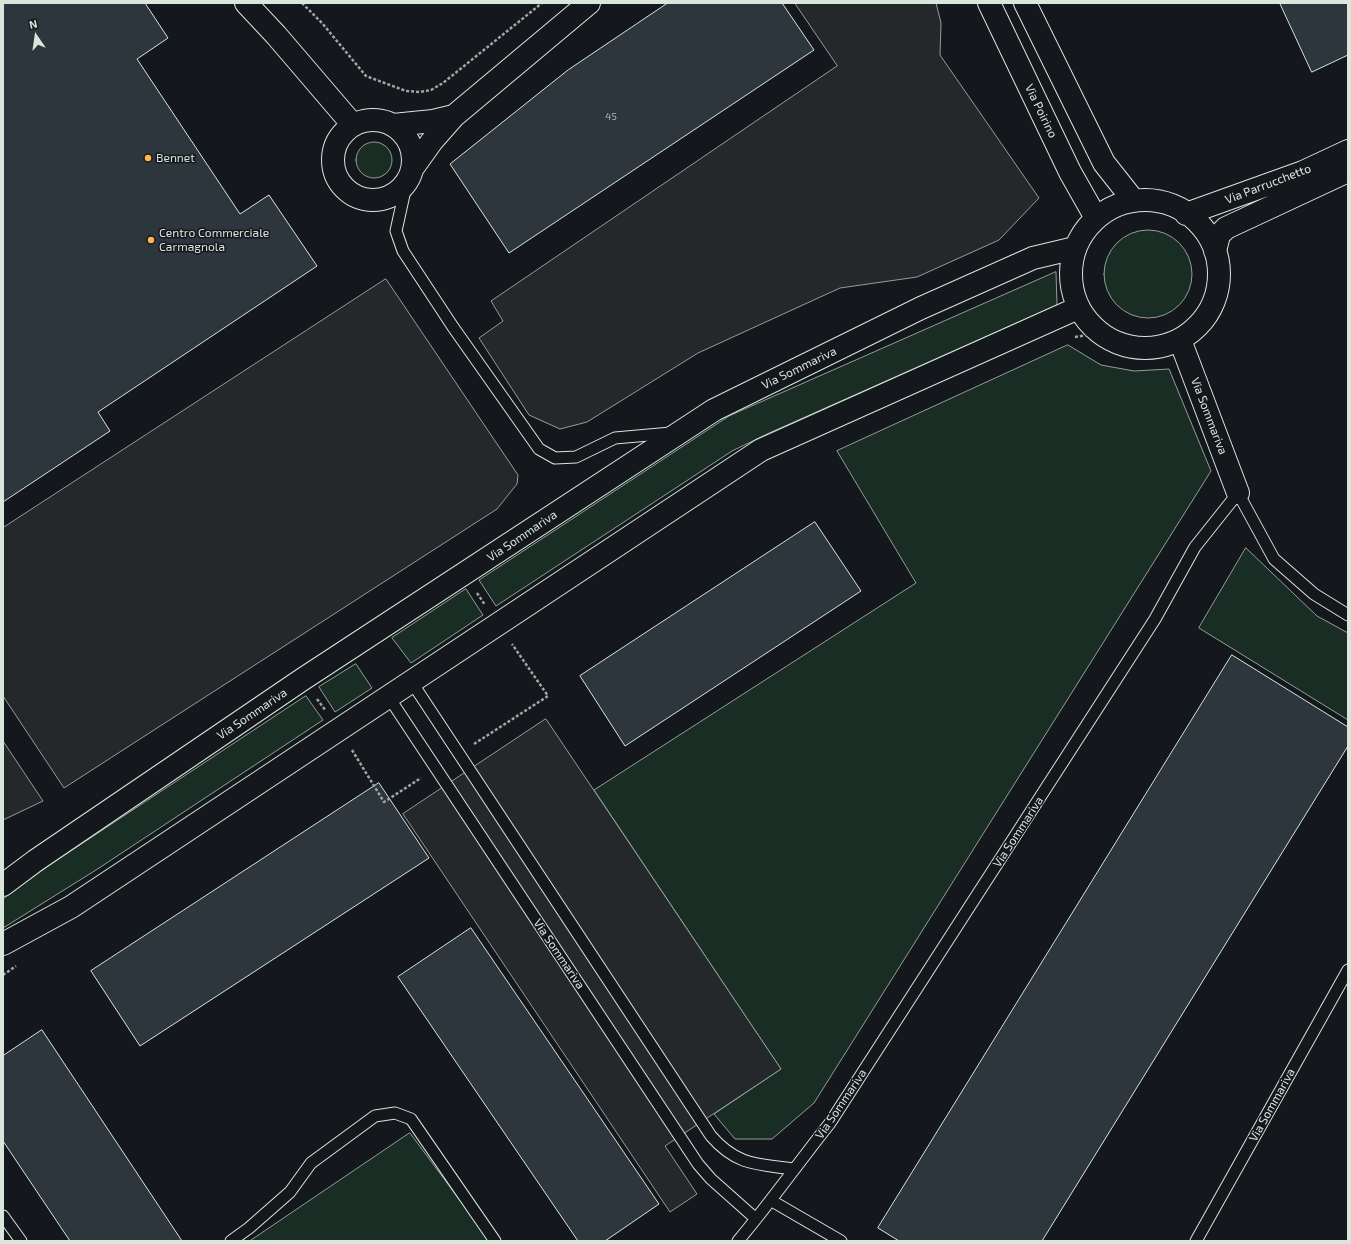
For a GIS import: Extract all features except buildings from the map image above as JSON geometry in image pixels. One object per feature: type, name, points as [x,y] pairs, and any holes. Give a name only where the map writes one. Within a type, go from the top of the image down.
[{"type":"street","points":[[246,3],[276,35],[353,125]]},
{"type":"street","points":[[410,175],[413,156],[410,144],[403,133],[393,125],[380,120],[366,120],[353,125],[343,133],[336,144],[333,157],[334,170],[340,183],[349,192],[361,198],[374,200],[387,198],[399,190],[410,175],[432,141],[454,116],[590,3]]},
{"type":"street","name":"Via Poirino","points":[[989,3],[1070,172],[1096,218]]},
{"type":"street","points":[[1025,3],[1104,162],[1134,201]]},
{"type":"street","points":[[393,125],[433,121],[454,116]]},
{"type":"street","name":"Via Parrucchetto","points":[[1186,214],[1303,172],[1348,151]]},
{"type":"street","name":"Via Parrucchetto","points":[[1215,250],[1219,235],[1226,228],[1348,171]]},
{"type":"street","points":[[1134,201],[1154,201],[1174,206],[1192,217],[1206,232],[1215,250],[1219,271],[1217,292],[1209,311],[1197,327],[1180,340],[1158,347],[1138,348],[1117,343],[1099,333],[1087,322],[1078,308],[1072,289],[1070,268],[1075,248],[1084,232],[1096,218],[1114,207],[1134,201]]},
{"type":"street","name":"Via Sommariva","points":[[3,885],[42,856],[297,683],[714,410],[922,308],[1032,258],[1075,248]]},
{"type":"street","points":[[3,944],[71,907],[760,450],[1078,308]]},
{"type":"street","name":"Via Sommariva","points":[[1180,340],[1238,493]]},
{"type":"lane","points":[[410,175],[396,231],[403,251],[453,327],[539,449],[556,458],[576,457],[615,438],[681,432]]},
{"type":"lane","name":"Via Sommariva","points":[[738,1241],[772,1201],[830,1123],[1151,626],[1195,547],[1238,493],[1274,559],[1314,594],[1348,614]]},
{"type":"lane","points":[[411,681],[711,1136],[729,1154],[740,1159],[750,1163],[794,1170]]},
{"type":"lane","name":"Via Sommariva","points":[[388,696],[698,1164],[711,1179],[756,1219]]},
{"type":"lane","name":"Via Sommariva","points":[[1196,1241],[1348,970]]},
{"type":"lane","points":[[231,1241],[249,1228],[290,1192],[311,1163],[375,1116],[395,1113],[411,1119],[495,1241]]},
{"type":"lane","points":[[772,1201],[841,1241]]},
{"type":"lane","points":[[3,1216],[21,1241]]},
{"type":"path","points":[[302,3],[322,23],[366,76],[406,91],[420,92],[430,90],[443,83],[542,3]]},
{"type":"path","points":[[1070,338],[1099,333]]},
{"type":"path","points":[[3,975],[20,964]]},
{"type":"path","points":[[3,967],[6,972]]},
{"type":"green space","points":[[378,142],[387,147],[391,153],[391,167],[387,173],[378,178],[370,178],[361,173],[357,167],[356,156],[361,147],[367,143]]},
{"type":"green space","points":[[1148,230],[1165,233],[1173,237],[1185,249],[1189,257],[1192,274],[1189,291],[1185,299],[1173,311],[1165,315],[1148,318],[1131,315],[1123,311],[1111,299],[1107,291],[1104,274],[1107,257],[1111,249],[1123,237],[1131,233]]},
{"type":"green space","points":[[1056,272],[1057,305],[732,451],[496,606],[479,580],[729,416]]},
{"type":"green space","points":[[1068,345],[1101,365],[1134,371],[1169,369],[1211,471],[814,1103],[772,1139],[735,1139],[714,1114],[781,1069],[594,790],[916,583],[837,451]]},
{"type":"green space","points":[[1246,548],[1317,616],[1348,633],[1348,720],[1199,628]]},
{"type":"green space","points":[[466,589],[483,615],[411,663],[392,638]]},
{"type":"green space","points":[[356,664],[372,688],[335,712],[319,687]]},
{"type":"green space","points":[[306,696],[323,720],[96,870],[3,928],[3,899],[48,866]]},
{"type":"green space","points":[[410,1133],[490,1241],[250,1241]]},
{"type":"shaded area","points":[[795,3],[936,3],[941,23],[940,55],[1039,198],[999,240],[917,277],[840,288],[698,353],[587,422],[560,429],[529,415],[479,338],[503,321],[491,301],[837,66]]},
{"type":"shaded area","points":[[386,279],[518,475],[517,484],[497,509],[64,788],[3,696],[3,528]]},
{"type":"shaded area","points":[[546,719],[781,1069],[665,1146],[697,1194],[670,1212],[403,814]]},
{"type":"shaded area","points":[[3,741],[43,801],[3,820]]},
{"type":"place","name":"Bennet","points":[[148,158]]},
{"type":"place","name":"Centro Commerciale Carmagnola","points":[[151,240]]}]
